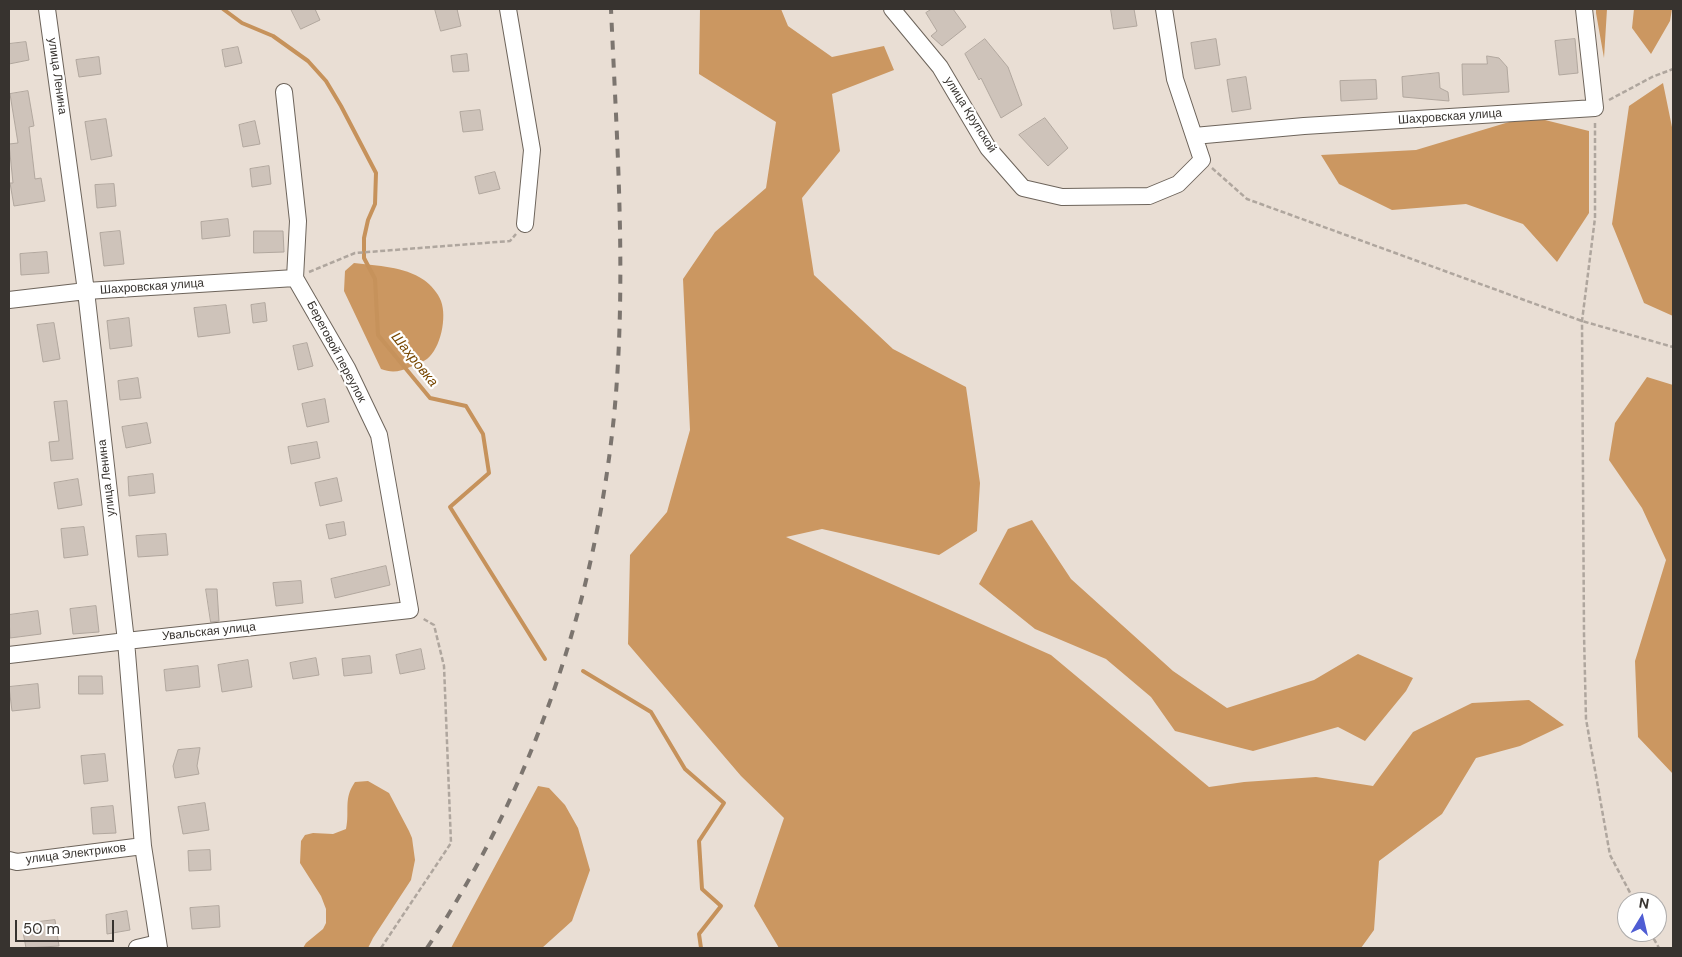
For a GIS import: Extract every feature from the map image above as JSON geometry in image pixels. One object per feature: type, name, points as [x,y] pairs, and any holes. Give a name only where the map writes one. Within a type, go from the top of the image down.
[{"type":"street","name":"улица Ленина","points":[[48,9],[86,291],[126,641],[143,846],[158,946]]},
{"type":"street","points":[[508,9],[532,150],[525,224]]},
{"type":"street","name":"улица Крупской","points":[[892,9],[940,67],[988,148],[1023,188],[1062,197],[1149,196],[1178,184],[1202,160]]},
{"type":"street","points":[[1164,9],[1175,79],[1202,160]]},
{"type":"street","points":[[1584,9],[1595,108]]},
{"type":"street","points":[[284,92],[298,221],[295,278]]},
{"type":"street","name":"Шахровская улица","points":[[1194,136],[1304,126],[1595,108]]},
{"type":"street","name":"Шахровская улица","points":[[9,300],[86,291],[295,278]]},
{"type":"street","name":"Береговой переулок","points":[[295,278],[347,368],[379,435],[410,610]]},
{"type":"street","name":"Увальская улица","points":[[9,655],[410,610]]},
{"type":"street","name":"улица Электриков","points":[[9,860],[17,862],[143,846]]},
{"type":"street","points":[[137,948],[158,946]]},
{"type":"path","points":[[1629,892],[1610,855],[1586,719],[1582,321],[1596,218],[1595,108],[1652,77],[1673,69]]},
{"type":"path","points":[[1202,160],[1247,199],[1582,321],[1673,347]]},
{"type":"path","points":[[295,278],[354,253],[510,241],[525,224]]},
{"type":"path","points":[[381,948],[451,843],[444,666],[434,625],[410,610]]},
{"type":"shaded area","points":[[700,9],[781,9],[788,26],[832,57],[884,46],[894,70],[832,94],[840,151],[802,198],[814,275],[893,349],[966,387],[980,483],[977,531],[939,555],[822,529],[786,537],[1051,655],[1209,787],[1244,782],[1316,777],[1373,786],[1413,732],[1472,703],[1529,700],[1564,725],[1520,746],[1476,758],[1442,814],[1379,861],[1374,930],[1361,948],[779,948],[754,906],[784,818],[741,776],[628,644],[630,555],[667,512],[690,430],[683,279],[715,232],[766,188],[776,122],[699,74]]},
{"type":"shaded area","points":[[1596,9],[1607,9],[1604,58],[1596,13]]},
{"type":"shaded area","points":[[1634,9],[1672,9],[1670,21],[1651,54],[1632,28]]},
{"type":"shaded area","points":[[1663,83],[1673,132],[1673,316],[1644,303],[1612,224],[1629,106]]},
{"type":"shaded area","points":[[1529,116],[1589,131],[1589,213],[1557,262],[1523,224],[1466,204],[1392,210],[1339,184],[1321,155],[1416,150]]},
{"type":"shaded area","points":[[354,263],[390,267],[408,272],[424,280],[436,292],[443,308],[442,332],[436,348],[427,359],[399,371],[381,369],[344,291],[345,271]]},
{"type":"shaded area","points":[[1647,377],[1673,385],[1673,774],[1638,737],[1635,661],[1666,560],[1642,508],[1609,460],[1615,423]]},
{"type":"shaded area","points":[[1032,520],[1071,579],[1173,671],[1227,708],[1314,680],[1358,654],[1413,678],[1406,691],[1365,741],[1338,727],[1253,751],[1175,731],[1151,697],[1106,659],[1035,629],[979,584],[1008,529]]},
{"type":"shaded area","points":[[368,781],[389,793],[409,831],[412,838],[415,860],[411,880],[368,948],[303,948],[306,943],[323,929],[326,923],[326,909],[321,896],[300,863],[301,841],[305,835],[313,833],[333,834],[346,829],[348,800],[351,788],[355,782]]},
{"type":"shaded area","points":[[538,786],[549,788],[565,805],[578,828],[590,870],[572,921],[542,948],[451,948]]},
{"type":"building","points":[[291,9],[315,9],[320,20],[301,29]]},
{"type":"building","points":[[435,9],[457,9],[461,26],[441,31]]},
{"type":"building","points":[[932,9],[953,9],[966,27],[942,46],[931,36],[937,31],[926,13]]},
{"type":"building","points":[[1111,9],[1134,9],[1137,26],[1114,29]]},
{"type":"building","points":[[985,39],[1008,67],[1022,105],[1001,118],[981,78],[979,80],[965,54]]},
{"type":"building","points":[[1216,39],[1220,65],[1195,69],[1191,43]]},
{"type":"building","points":[[1575,39],[1578,73],[1559,75],[1555,41]]},
{"type":"building","points":[[26,42],[29,60],[9,64],[9,44]]},
{"type":"building","points":[[238,47],[242,63],[225,67],[222,50]]},
{"type":"building","points":[[467,54],[469,71],[453,72],[451,56]]},
{"type":"building","points":[[1487,56],[1499,58],[1507,67],[1509,92],[1463,95],[1462,64],[1487,64]]},
{"type":"building","points":[[99,57],[101,74],[79,77],[76,60]]},
{"type":"building","points":[[1439,73],[1440,88],[1448,92],[1449,101],[1403,97],[1402,77]]},
{"type":"building","points":[[1246,77],[1251,109],[1232,112],[1227,80]]},
{"type":"building","points":[[1376,80],[1377,99],[1341,101],[1340,81]]},
{"type":"building","points":[[28,91],[34,126],[29,127],[35,179],[41,178],[45,201],[14,206],[10,183],[13,183],[9,144],[18,143],[10,94]]},
{"type":"building","points":[[480,110],[483,130],[463,132],[460,112]]},
{"type":"building","points":[[1045,118],[1068,148],[1048,166],[1019,135]]},
{"type":"building","points":[[106,119],[112,156],[91,160],[85,122]]},
{"type":"building","points":[[255,121],[260,144],[243,147],[239,125]]},
{"type":"building","points":[[269,166],[271,184],[252,187],[250,169]]},
{"type":"building","points":[[495,172],[500,189],[479,194],[475,177]]},
{"type":"building","points":[[114,184],[116,206],[97,208],[95,185]]},
{"type":"building","points":[[228,219],[230,236],[202,239],[201,222]]},
{"type":"building","points":[[120,231],[124,264],[104,266],[100,233]]},
{"type":"building","points":[[254,231],[283,231],[284,252],[254,253]]},
{"type":"building","points":[[47,252],[49,273],[21,275],[20,254]]},
{"type":"building","points":[[265,303],[267,321],[253,323],[251,305]]},
{"type":"building","points":[[226,305],[230,333],[198,337],[194,308]]},
{"type":"building","points":[[129,318],[132,346],[110,349],[107,321]]},
{"type":"building","points":[[54,323],[60,359],[43,362],[37,325]]},
{"type":"building","points":[[307,343],[313,366],[298,370],[293,346]]},
{"type":"building","points":[[138,378],[141,398],[120,400],[118,381]]},
{"type":"building","points":[[325,399],[329,422],[307,427],[302,404]]},
{"type":"building","points":[[67,401],[73,459],[51,461],[49,442],[59,441],[54,402]]},
{"type":"building","points":[[147,423],[151,443],[126,448],[122,427]]},
{"type":"building","points":[[317,442],[320,458],[291,464],[288,447]]},
{"type":"building","points":[[153,474],[155,493],[129,496],[128,477]]},
{"type":"building","points":[[337,478],[342,501],[320,506],[315,483]]},
{"type":"building","points":[[78,479],[82,505],[58,509],[54,483]]},
{"type":"building","points":[[344,522],[346,535],[329,539],[326,525]]},
{"type":"building","points":[[84,527],[88,555],[64,558],[61,529]]},
{"type":"building","points":[[166,534],[168,555],[138,557],[136,536]]},
{"type":"building","points":[[386,566],[390,585],[335,598],[331,579]]},
{"type":"building","points":[[301,581],[303,603],[276,606],[273,583]]},
{"type":"building","points":[[206,589],[217,589],[219,621],[211,622]]},
{"type":"building","points":[[96,606],[99,632],[73,634],[70,609]]},
{"type":"building","points":[[38,611],[41,634],[10,638],[9,615]]},
{"type":"building","points":[[421,649],[425,669],[400,674],[396,655]]},
{"type":"building","points":[[370,656],[372,673],[344,676],[342,659]]},
{"type":"building","points":[[316,658],[319,675],[293,679],[290,663]]},
{"type":"building","points":[[248,660],[252,687],[222,692],[218,665]]},
{"type":"building","points":[[198,666],[200,687],[166,691],[164,670]]},
{"type":"building","points":[[79,676],[102,676],[103,694],[79,694]]},
{"type":"building","points":[[38,684],[40,708],[12,711],[9,687]]},
{"type":"building","points":[[200,748],[197,766],[199,774],[175,778],[173,766],[178,750]]},
{"type":"building","points":[[105,754],[108,781],[84,784],[81,756]]},
{"type":"building","points":[[205,803],[209,830],[183,834],[178,807]]},
{"type":"building","points":[[113,806],[116,833],[93,834],[91,808]]},
{"type":"building","points":[[210,850],[211,870],[189,871],[188,851]]},
{"type":"building","points":[[219,906],[220,927],[192,929],[190,908]]},
{"type":"building","points":[[127,911],[130,930],[107,934],[106,915]]},
{"type":"building","points":[[55,920],[59,946],[26,948],[23,932],[39,929],[38,922]]},
{"type":"waterway","name":"Шахровка","points":[[223,9],[242,23],[273,36],[308,61],[326,81],[376,173],[375,204],[368,220],[364,238],[364,258],[375,279],[378,335],[430,398],[466,406],[483,434],[489,473],[450,507],[545,659]]},
{"type":"waterway","name":"Шахровка","points":[[583,671],[651,712],[685,769],[724,803],[699,841],[702,889],[721,906],[699,934],[701,948]]},
{"type":"railway","points":[[427,948],[464,888],[498,825],[527,760],[553,694],[574,626],[592,557],[605,487],[614,416],[620,314],[620,213],[611,9]]}]
